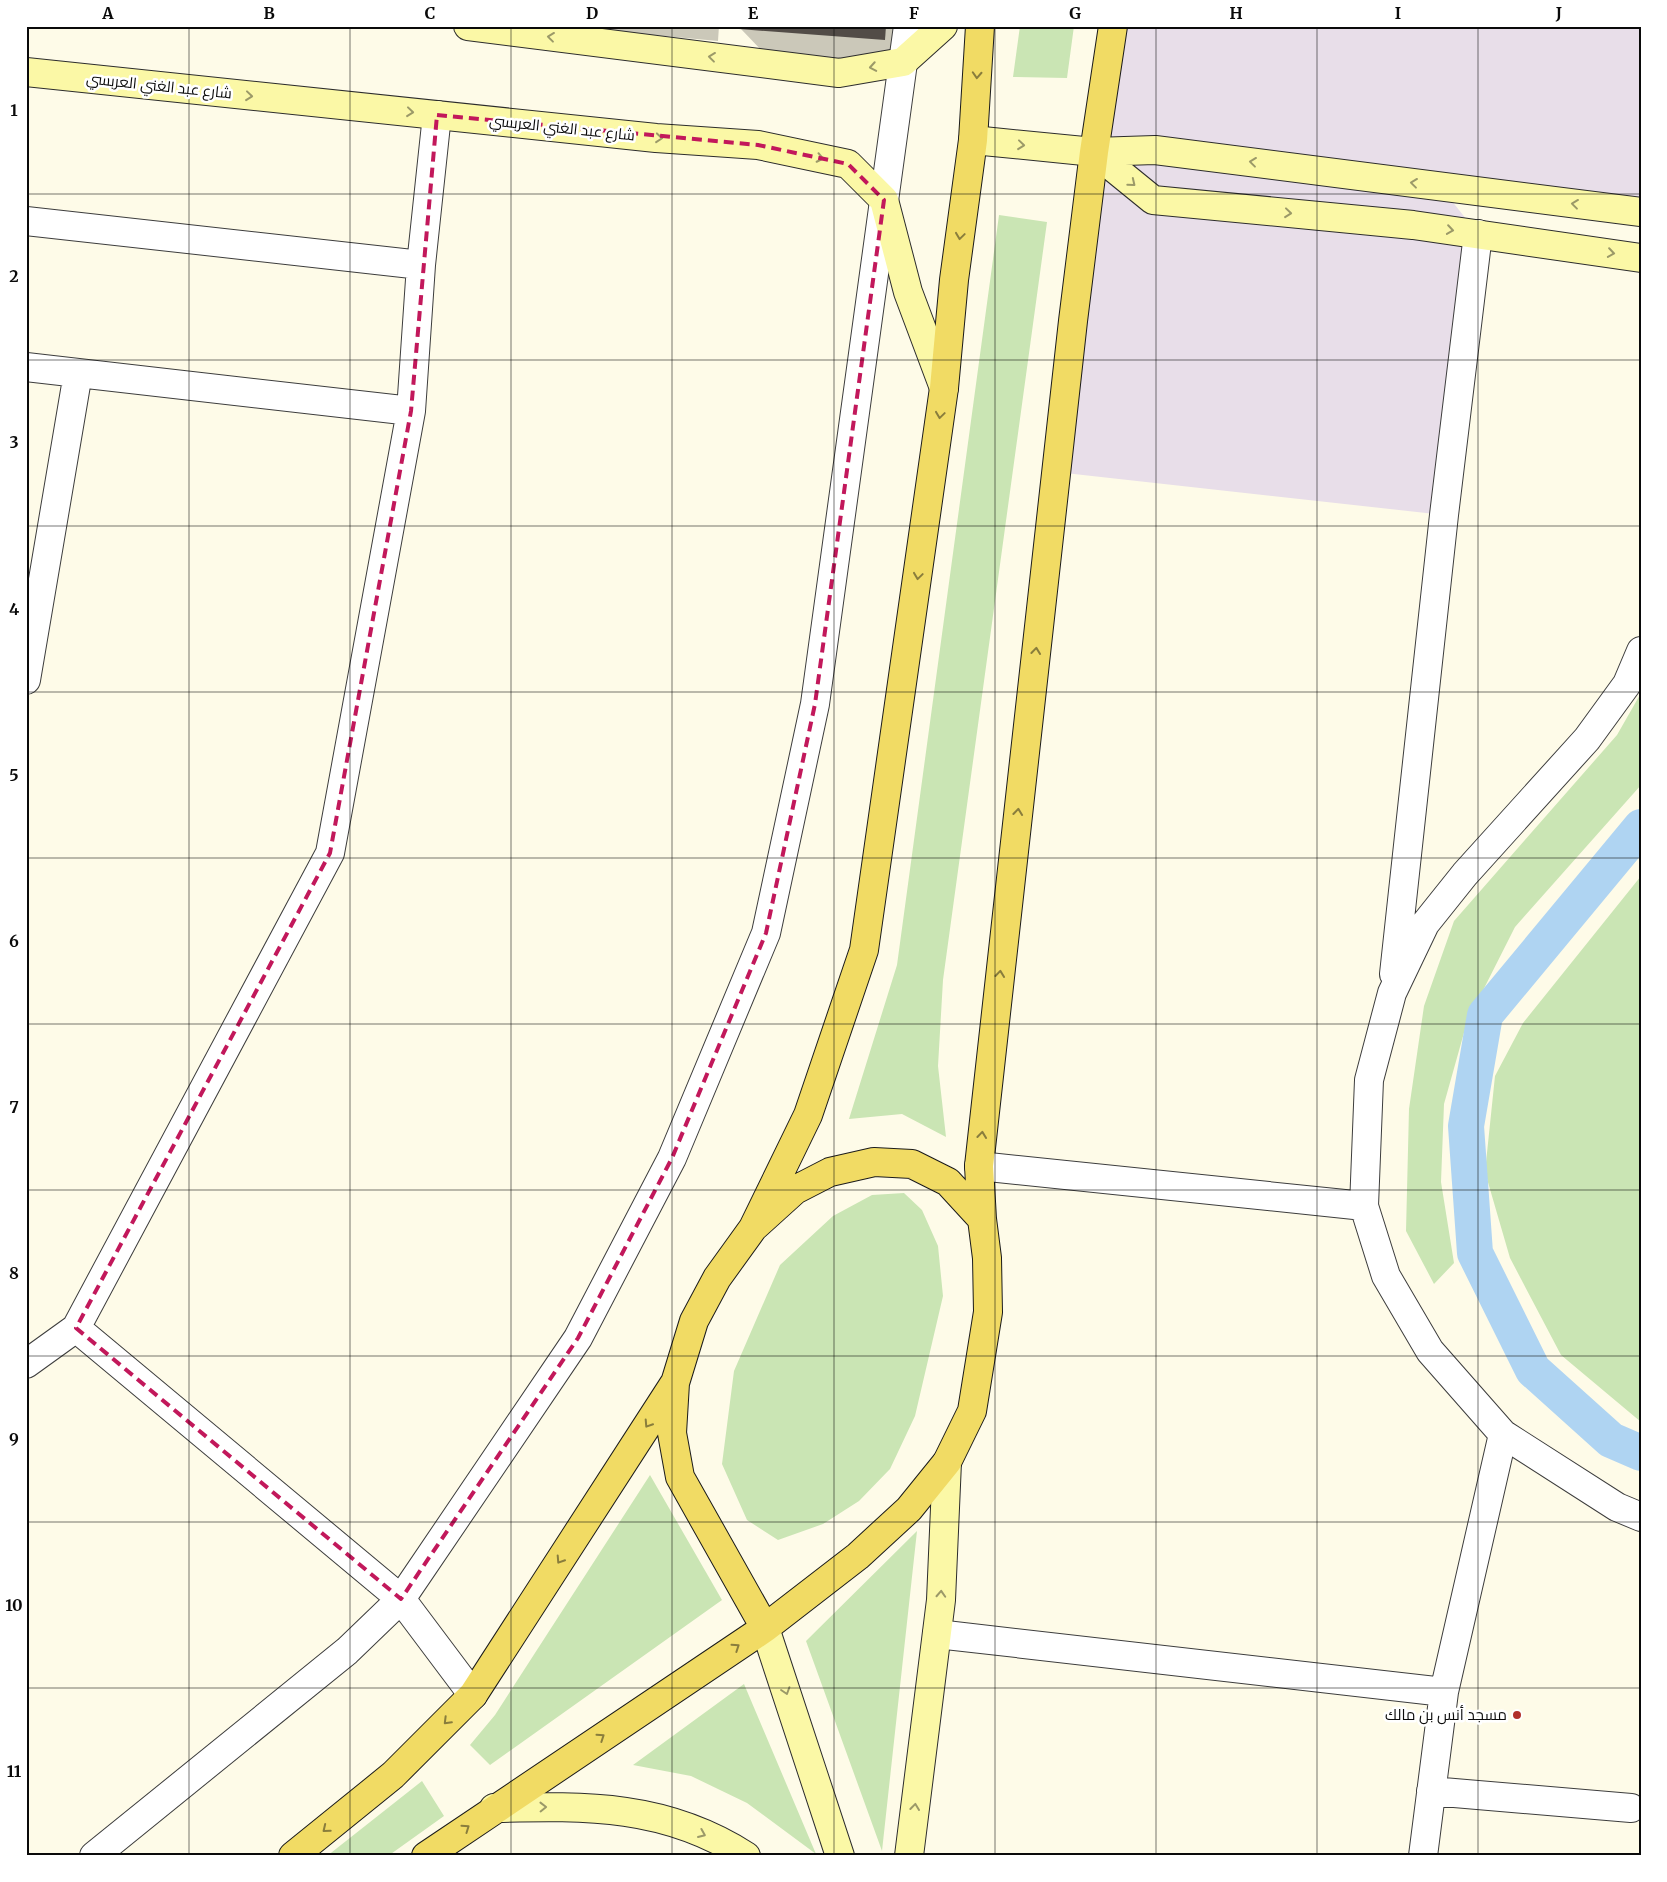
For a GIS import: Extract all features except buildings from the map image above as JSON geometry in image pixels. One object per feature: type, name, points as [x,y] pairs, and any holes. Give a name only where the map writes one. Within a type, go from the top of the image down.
[{"type":"main road","points":[[468,26],[839,72],[903,62],[943,26]]},
{"type":"main road","points":[[840,1856],[765,1628],[680,1477],[672,1433],[675,1383],[694,1321],[717,1278],[752,1228],[808,1115],[864,950],[944,388],[954,280],[973,140],[980,26]]},
{"type":"main road","points":[[426,1856],[494,1808],[765,1628],[858,1556],[909,1510],[947,1462],[972,1411],[988,1312],[987,1258],[982,1219],[979,1166],[1094,152],[1113,26]]},
{"type":"main road","name":"شارع عبد الغني العربسي","points":[[26,72],[656,138],[758,145],[848,164],[884,200]]},
{"type":"main road","points":[[973,140],[1094,152],[1155,150],[1641,212]]},
{"type":"main road","points":[[1094,152],[1153,200],[1413,225],[1641,258]]},
{"type":"main road","points":[[884,200],[908,292],[944,388]]},
{"type":"main road","points":[[752,1228],[795,1190],[830,1172],[874,1162],[912,1164],[948,1182],[982,1219]]},
{"type":"main road","points":[[293,1856],[393,1775],[473,1695],[675,1383]]},
{"type":"main road","points":[[909,1856],[941,1600],[947,1462]]},
{"type":"main road","points":[[494,1808],[566,1806],[619,1810],[656,1816],[728,1845],[746,1856]]},
{"type":"street","points":[[94,1856],[347,1652],[402,1599],[578,1338],[672,1158],[766,933],[815,704],[908,26]]},
{"type":"street","points":[[26,1364],[76,1328],[330,852],[411,411],[421,264],[437,115]]},
{"type":"street","points":[[26,221],[421,264]]},
{"type":"street","points":[[1478,234],[1444,514],[1392,993],[1369,1080],[1364,1206],[1386,1276],[1430,1351],[1503,1434],[1618,1507],[1641,1517]]},
{"type":"street","points":[[26,367],[411,411]]},
{"type":"street","points":[[26,680],[78,373]]},
{"type":"street","points":[[1392,993],[1425,924],[1465,874],[1587,739],[1627,684],[1641,651]]},
{"type":"street","points":[[979,1166],[1364,1206]]},
{"type":"street","points":[[76,1328],[402,1599],[473,1695]]},
{"type":"street","points":[[1423,1856],[1444,1692],[1503,1434]]},
{"type":"street","points":[[937,1634],[1444,1692]]},
{"type":"street","points":[[1432,1791],[1631,1808]]},
{"type":"highlighted area","points":[[437,115],[758,145],[848,164],[884,200],[815,704],[766,933],[672,1158],[578,1338],[401,1599],[76,1328],[330,853],[411,411]]},
{"type":"shaded area","points":[[1113,26],[1641,26],[1641,212],[1440,186],[1478,234],[1444,515],[1056,472]]},
{"type":"green space","points":[[1020,26],[1074,26],[1067,78],[1013,77]]},
{"type":"green space","points":[[999,215],[1047,222],[943,980],[938,1066],[946,1137],[902,1114],[849,1119],[897,965]]},
{"type":"green space","points":[[1641,693],[1641,785],[1515,927],[1467,1022],[1444,1104],[1441,1182],[1454,1263],[1434,1284],[1406,1231],[1409,1109],[1424,1006],[1454,921],[1617,735]]},
{"type":"green space","points":[[1641,876],[1641,1422],[1561,1355],[1510,1258],[1485,1172],[1495,1076],[1523,1023]]},
{"type":"green space","points":[[904,1193],[922,1210],[938,1246],[943,1296],[915,1416],[890,1469],[859,1501],[823,1524],[778,1540],[747,1520],[722,1464],[734,1371],[780,1265],[833,1216],[872,1195]]},
{"type":"green space","points":[[650,1475],[722,1600],[490,1765],[470,1745],[495,1715]]},
{"type":"green space","points":[[917,1531],[882,1851],[806,1641]]},
{"type":"green space","points":[[744,1684],[816,1854],[747,1803],[691,1776],[633,1765]]},
{"type":"green space","points":[[422,1781],[444,1816],[388,1856],[327,1856]]},
{"type":"waterway","points":[[1641,827],[1485,1015],[1466,1126],[1475,1253],[1533,1370],[1611,1440],[1641,1453]]},
{"type":"place","name":"مسجد أنس بن مالك","points":[[1517,1715]]}]
